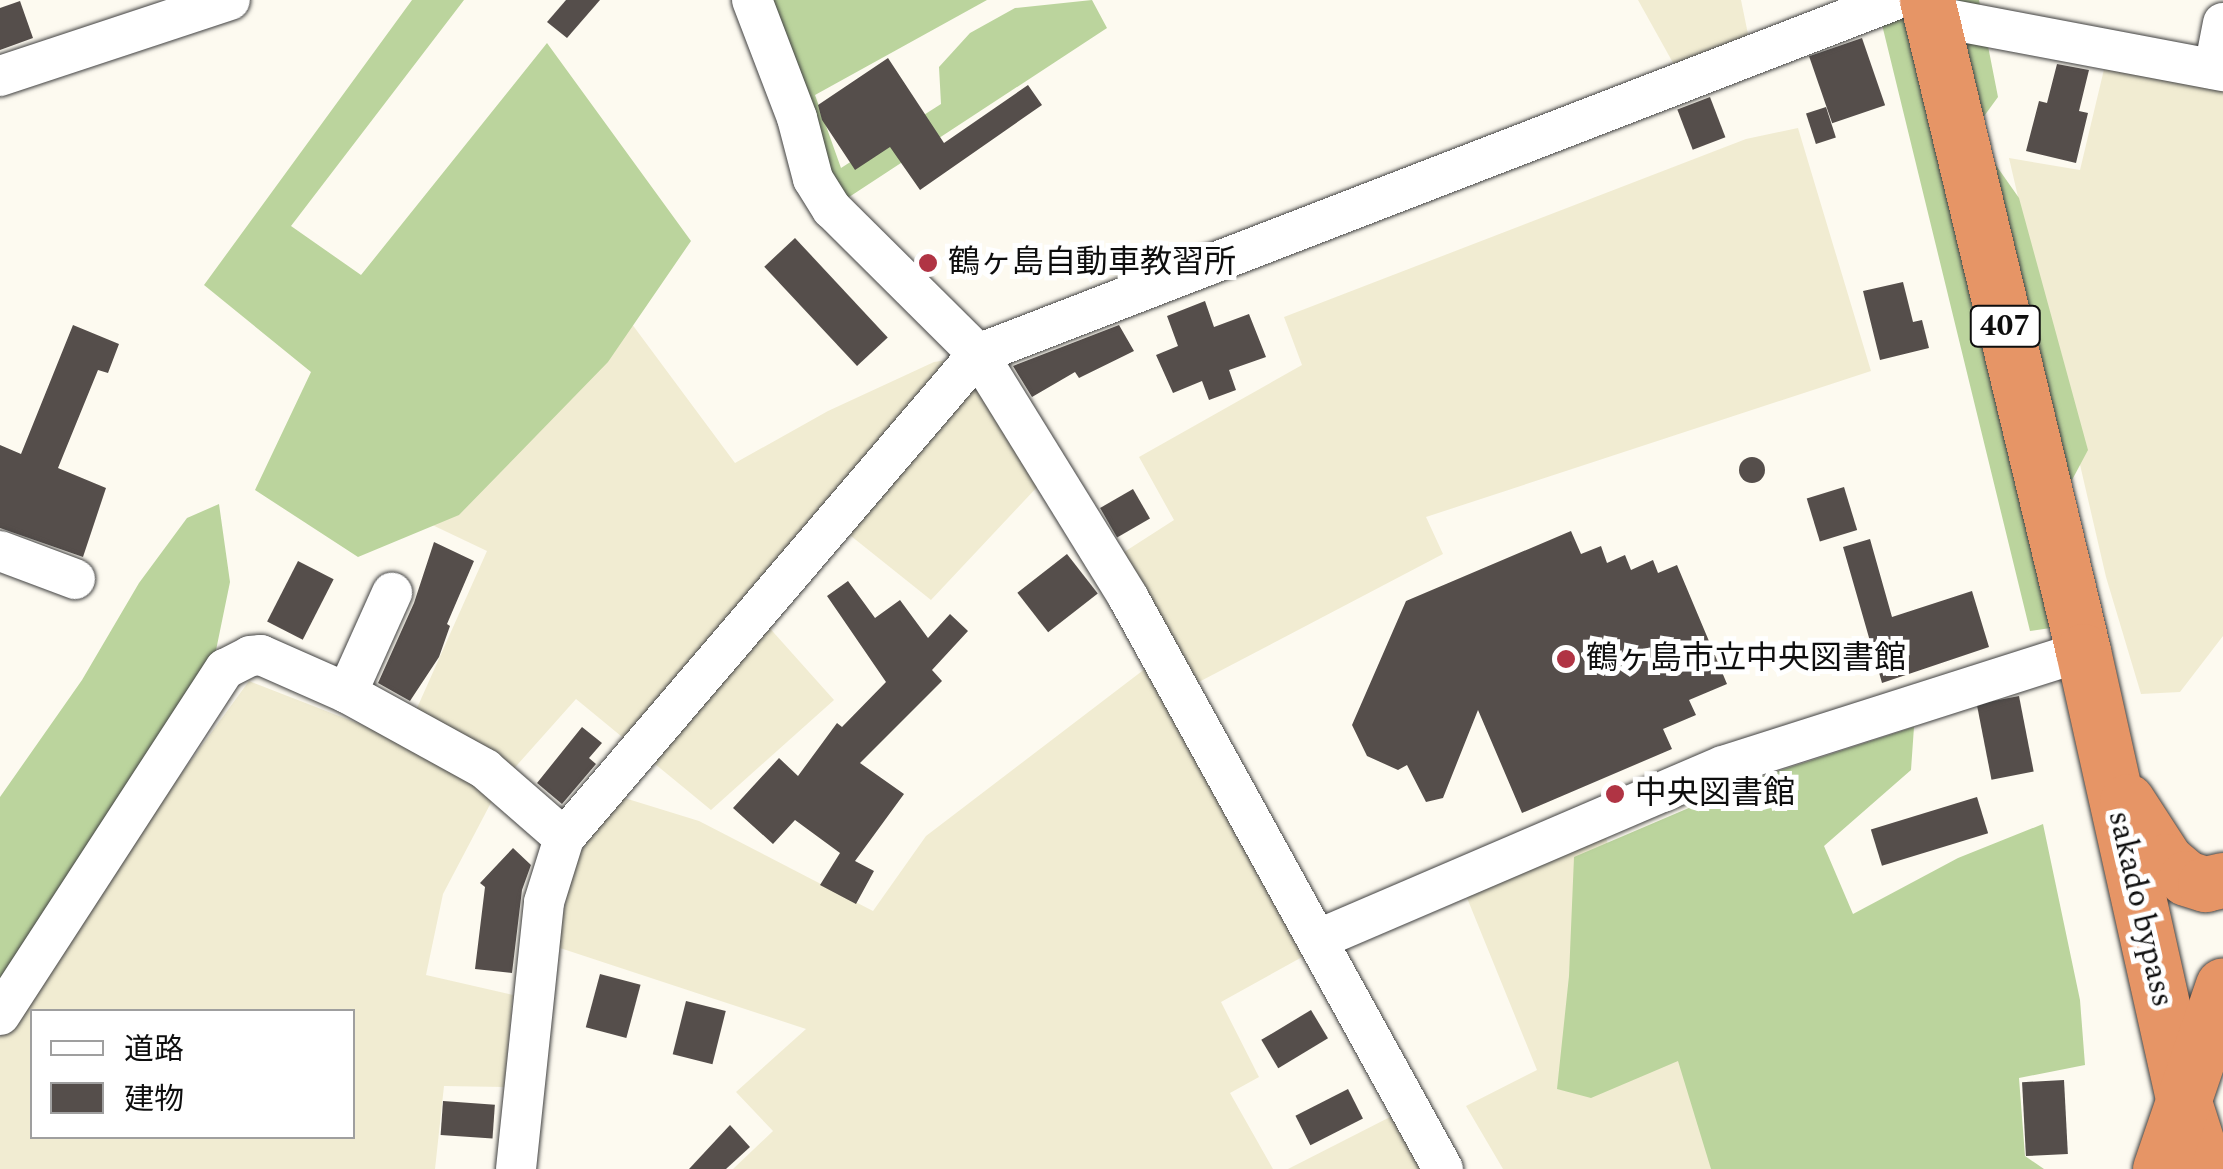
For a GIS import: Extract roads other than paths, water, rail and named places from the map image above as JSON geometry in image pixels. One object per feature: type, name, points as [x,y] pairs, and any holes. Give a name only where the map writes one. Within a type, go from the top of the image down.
[{"type":"highway","name":"407","points":[[1918,5],[2083,651]]},
{"type":"highway","name":"sakado bypass","points":[[2083,651],[2108,774],[2203,1104]]},
{"type":"highway","points":[[2108,774],[2166,861],[2186,878],[2204,884],[2223,880]]},
{"type":"highway","points":[[2193,1168],[2223,985]]},
{"type":"street","points":[[0,76],[230,0]]},
{"type":"street","points":[[752,0],[797,118],[813,179],[832,210],[978,354],[1128,597],[1443,1169]]},
{"type":"street","points":[[516,1169],[544,902],[564,838],[978,354],[1918,5],[2218,70],[2223,23]]},
{"type":"street","points":[[0,551],[75,579]]},
{"type":"street","points":[[347,693],[392,593]]},
{"type":"street","points":[[1319,939],[1723,766],[2083,651]]},
{"type":"street","points":[[0,1014],[225,669],[261,655],[347,693],[485,769],[564,838]]},
{"type":"place","name":"鶴ヶ島自動車教習所","points":[[928,263]]},
{"type":"place","name":"鶴ヶ島市立中央図書館","points":[[1566,659]]},
{"type":"place","name":"中央図書館","points":[[1615,794]]}]
